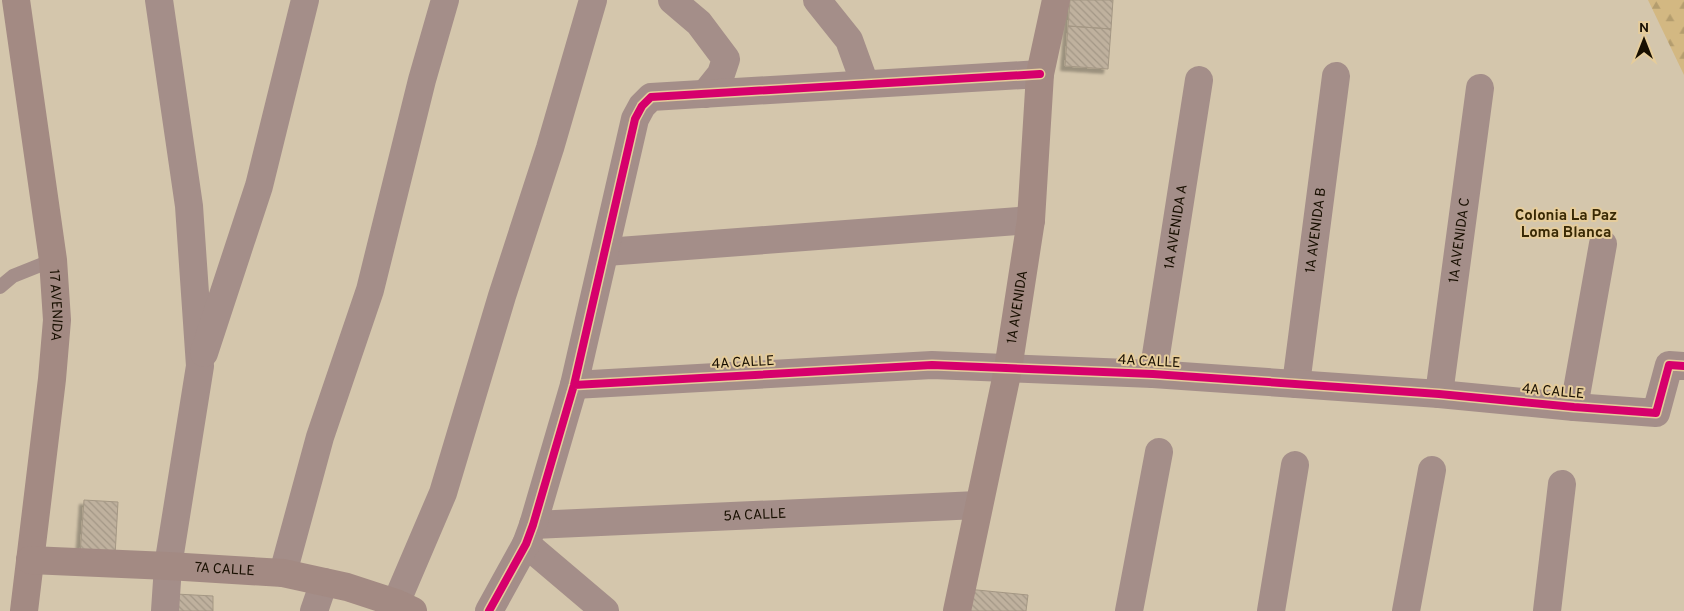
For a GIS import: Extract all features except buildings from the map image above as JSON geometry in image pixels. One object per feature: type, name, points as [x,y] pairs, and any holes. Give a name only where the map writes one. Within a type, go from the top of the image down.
[{"type":"street","name":"17 AVENIDA","points":[[16,0],[53,260],[57,320],[52,379],[24,611]]},
{"type":"street","points":[[158,0],[189,206],[200,366]]},
{"type":"street","points":[[165,611],[168,566],[200,366],[259,186],[305,0]]},
{"type":"street","points":[[283,573],[320,437],[370,290],[422,80],[445,0]]},
{"type":"street","points":[[405,607],[443,493],[502,296],[550,148],[593,0]]},
{"type":"street","points":[[672,0],[700,23],[726,59],[720,74],[704,94]]},
{"type":"street","points":[[817,0],[848,40],[865,84]]},
{"type":"street","name":"1A AVENIDA","points":[[957,611],[1008,369],[1031,220],[1040,74],[1056,0]]},
{"type":"street","points":[[490,611],[530,534],[574,385],[636,120],[642,106],[652,97],[1040,74]]},
{"type":"street","name":"1A AVENIDA B","points":[[1296,384],[1336,76]]},
{"type":"street","name":"1A AVENIDA A","points":[[1153,374],[1199,80]]},
{"type":"street","name":"1A AVENIDA C","points":[[1439,394],[1480,88]]},
{"type":"street","points":[[606,252],[1031,220]]},
{"type":"street","points":[[1574,407],[1603,244]]},
{"type":"street","name":"4A CALLE","points":[[574,385],[932,366],[1153,374],[1439,394],[1656,413],[1668,365],[1684,366]]},
{"type":"street","points":[[1129,611],[1158,452]]},
{"type":"street","points":[[1271,611],[1295,465]]},
{"type":"street","points":[[1406,611],[1432,470]]},
{"type":"street","points":[[1547,611],[1562,484]]},
{"type":"street","name":"5A CALLE","points":[[530,534],[978,505]]},
{"type":"street","points":[[530,534],[605,611]]},
{"type":"street","name":"7A CALLE","points":[[30,560],[283,573],[346,587],[405,607]]},
{"type":"street","points":[[314,611],[324,582]]},
{"type":"lane","points":[[0,287],[13,276],[53,260]]},
{"type":"green space","points":[[1648,0],[1684,0],[1684,75]]},
{"type":"cycle path","points":[[489,611],[526,544],[533,525],[574,385],[635,119],[642,106],[651,97],[1040,74]]},
{"type":"cycle path","points":[[574,385],[932,365],[1153,374],[1439,394],[1656,413],[1669,365],[1684,366]]},
{"type":"district","name":"Colonia La Paz Loma Blanca","points":[[1566,224]]}]
